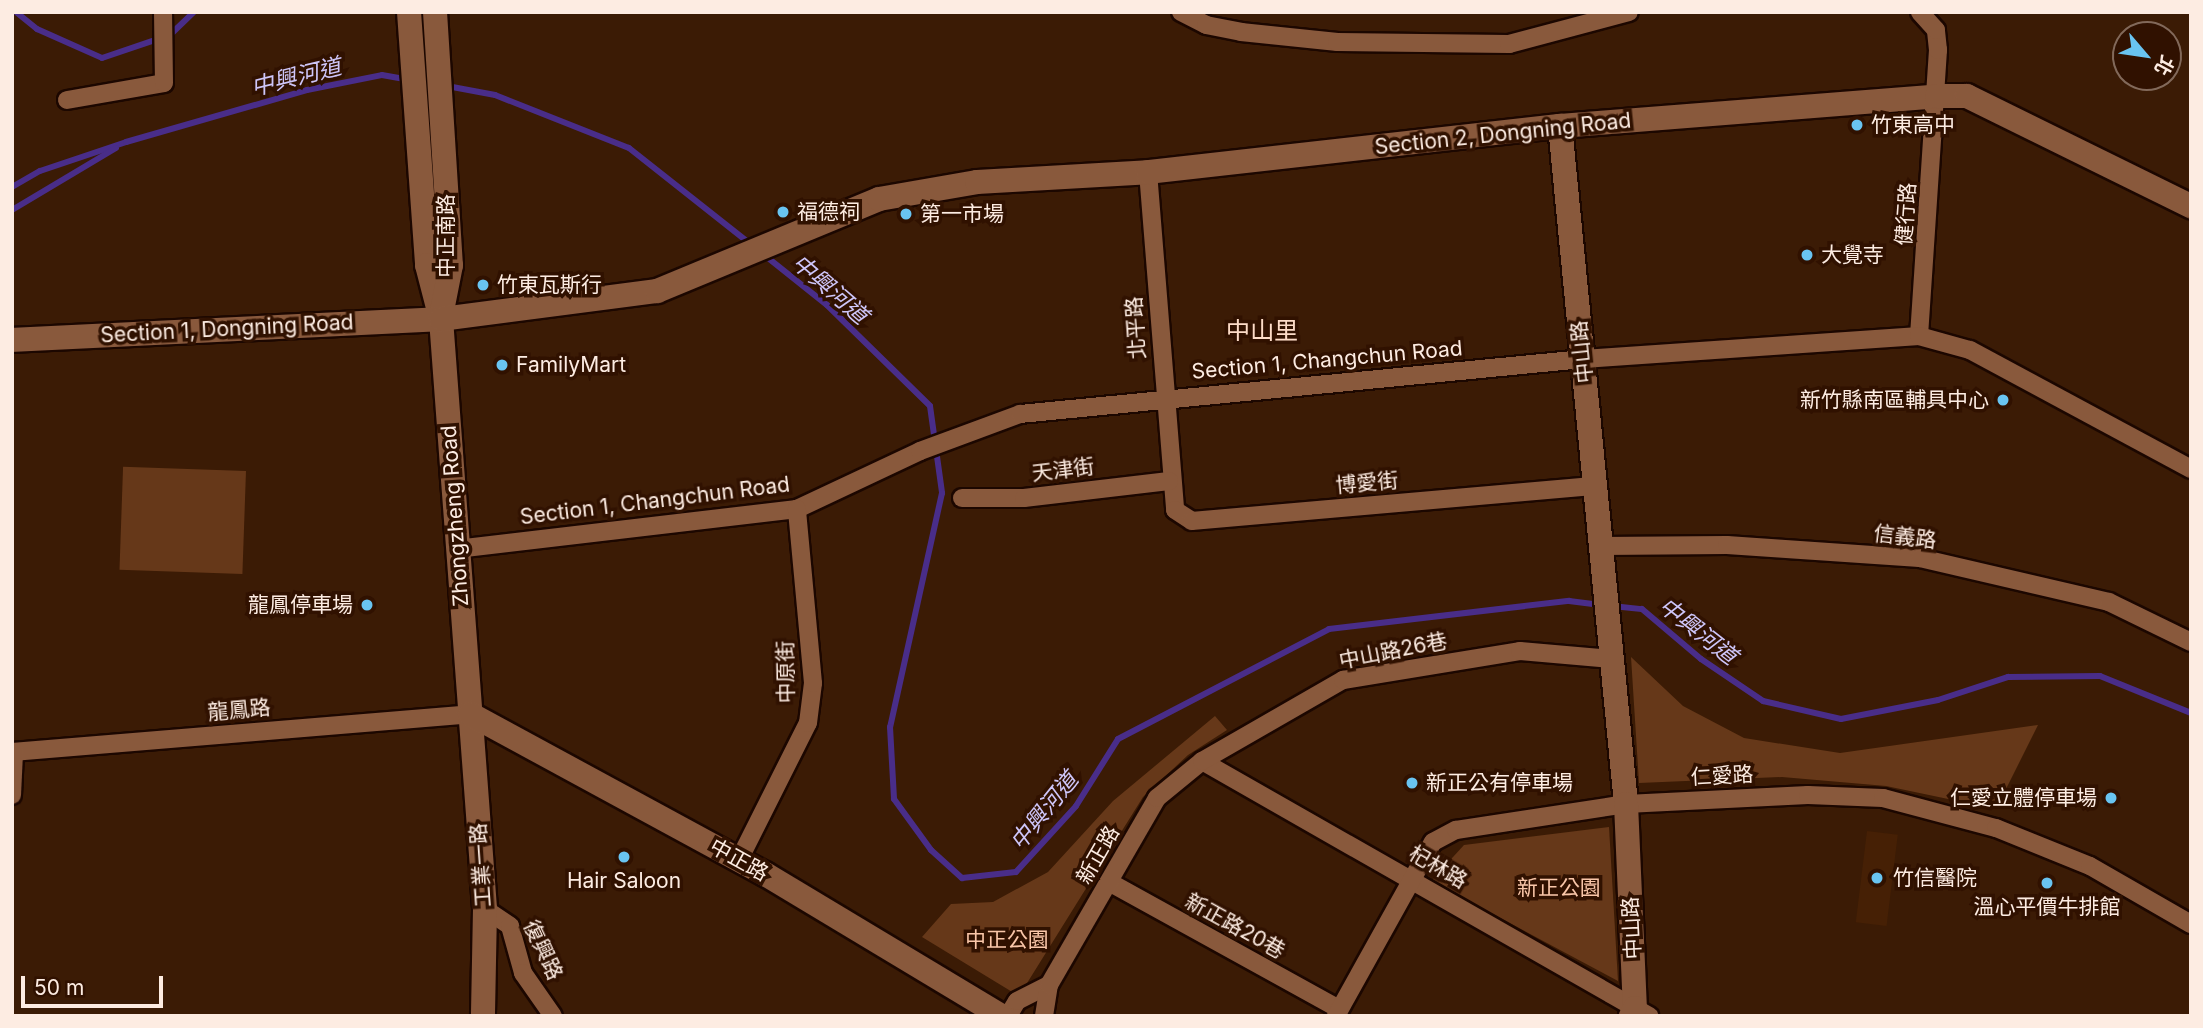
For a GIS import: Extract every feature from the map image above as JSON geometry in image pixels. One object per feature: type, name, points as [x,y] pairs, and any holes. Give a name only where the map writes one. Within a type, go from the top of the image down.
[{"type":"street","name":"中正南路","points":[[409,12],[427,265],[441,319]]},
{"type":"street","name":"中正南路","points":[[435,12],[451,265],[441,319]]},
{"type":"street","points":[[1181,12],[1206,25],[1241,32],[1337,42],[1509,44],[1629,12]]},
{"type":"street","name":"健行路","points":[[1919,336],[1937,96],[1938,50],[1930,14]]},
{"type":"street","points":[[67,100],[164,83],[163,18]]},
{"type":"street","name":"Section 2, Dongning Road","points":[[441,319],[657,291],[879,199],[977,182],[1148,172],[1560,126],[1937,96],[1967,96],[2191,206]]},
{"type":"street","name":"中山路","points":[[1560,126],[1626,804],[1638,1013]]},
{"type":"street","name":"北平路","points":[[1148,172],[1169,481]]},
{"type":"street","name":"Section 1, Dongning Road","points":[[12,340],[441,319]]},
{"type":"street","name":"Zhongzheng Road","points":[[441,319],[470,714]]},
{"type":"street","name":"Section 1, Changchun Road","points":[[457,549],[797,509],[920,451],[1020,414],[1163,397],[1583,359],[1919,336],[1970,350],[2191,469]]},
{"type":"street","name":"博愛街","points":[[1169,481],[1175,510],[1192,521],[1595,486]]},
{"type":"street","name":"天津街","points":[[962,498],[1024,498],[1169,481]]},
{"type":"street","name":"中原街","points":[[739,860],[808,723],[813,683],[797,509]]},
{"type":"street","name":"信義路","points":[[1601,546],[1727,545],[1920,558],[2109,602],[2191,642]]},
{"type":"street","name":"中山路26巷","points":[[1202,761],[1343,680],[1520,651],[1612,659]]},
{"type":"street","name":"中正路","points":[[470,714],[739,860],[1001,1016]]},
{"type":"street","name":"龍鳳路","points":[[13,752],[470,714]]},
{"type":"street","name":"工業一路","points":[[470,714],[485,909],[483,1016]]},
{"type":"street","points":[[12,795],[13,752]]},
{"type":"street","name":"杞林路","points":[[1202,761],[1410,877],[1638,1013]]},
{"type":"street","name":"新正路","points":[[1044,1016],[1049,985],[1157,798],[1202,761]]},
{"type":"street","name":"仁愛路","points":[[1337,1013],[1410,877],[1433,842],[1456,830],[1626,804],[1808,795],[1883,798],[1981,822],[2066,857],[2191,924]]},
{"type":"street","name":"新正路20巷","points":[[1109,882],[1337,1013]]},
{"type":"street","name":"復興路","points":[[485,909],[510,926],[523,973],[553,1016]]},
{"type":"street","points":[[1009,1016],[1017,1001],[1049,985]]},
{"type":"shaded area","name":"竹信醫院","points":[[1867,831],[1898,835],[1887,926],[1856,922]]},
{"type":"green space","points":[[123,467],[246,471],[242,574],[119,570]]},
{"type":"green space","points":[[1631,657],[1683,706],[1744,738],[1840,753],[2038,725],[1996,809],[1886,786],[1782,777],[1639,783]]},
{"type":"green space","name":"中正公園","points":[[1215,716],[1227,730],[1188,755],[1143,797],[1019,996],[922,937],[951,904],[993,902],[1048,872],[1113,801]]},
{"type":"green space","name":"新正公園","points":[[1609,827],[1618,981],[1431,881],[1464,845]]},
{"type":"waterway","points":[[16,12],[37,29],[102,58],[170,35],[194,12]]},
{"type":"waterway","name":"中興河道","points":[[12,187],[40,171],[126,142],[307,90],[382,75],[409,80]]},
{"type":"waterway","name":"中興河道","points":[[447,86],[495,95],[629,148],[752,245]]},
{"type":"waterway","points":[[12,210],[116,148]]},
{"type":"waterway","name":"中興河道","points":[[763,254],[827,305],[930,406],[942,493],[890,727],[894,799],[931,850],[962,878],[1016,872],[1076,806],[1118,739],[1329,629],[1569,601],[1601,605]]},
{"type":"waterway","name":"中興河道","points":[[1612,606],[1642,609],[1701,659],[1763,701],[1841,719],[1938,700],[2008,677],[2100,676],[2191,713]]},
{"type":"place","name":"竹東高中","points":[[1857,125]]},
{"type":"place","name":"福德祠","points":[[783,212]]},
{"type":"place","name":"第一市場","points":[[906,214]]},
{"type":"place","name":"大覺寺","points":[[1807,255]]},
{"type":"place","name":"竹東瓦斯行","points":[[483,285]]},
{"type":"place","name":"FamilyMart","points":[[502,365]]},
{"type":"place","name":"新竹縣南區輔具中心","points":[[2003,400]]},
{"type":"place","name":"龍鳳停車場","points":[[367,605]]},
{"type":"place","name":"新正公有停車場","points":[[1412,783]]},
{"type":"place","name":"仁愛立體停車場","points":[[2111,798]]},
{"type":"place","name":"Hair Saloon","points":[[624,857]]},
{"type":"place","name":"竹信醫院","points":[[1877,878]]},
{"type":"place","name":"溫心平價牛排館","points":[[2047,883]]},
{"type":"district","name":"中山里","points":[[1262,331]]}]
